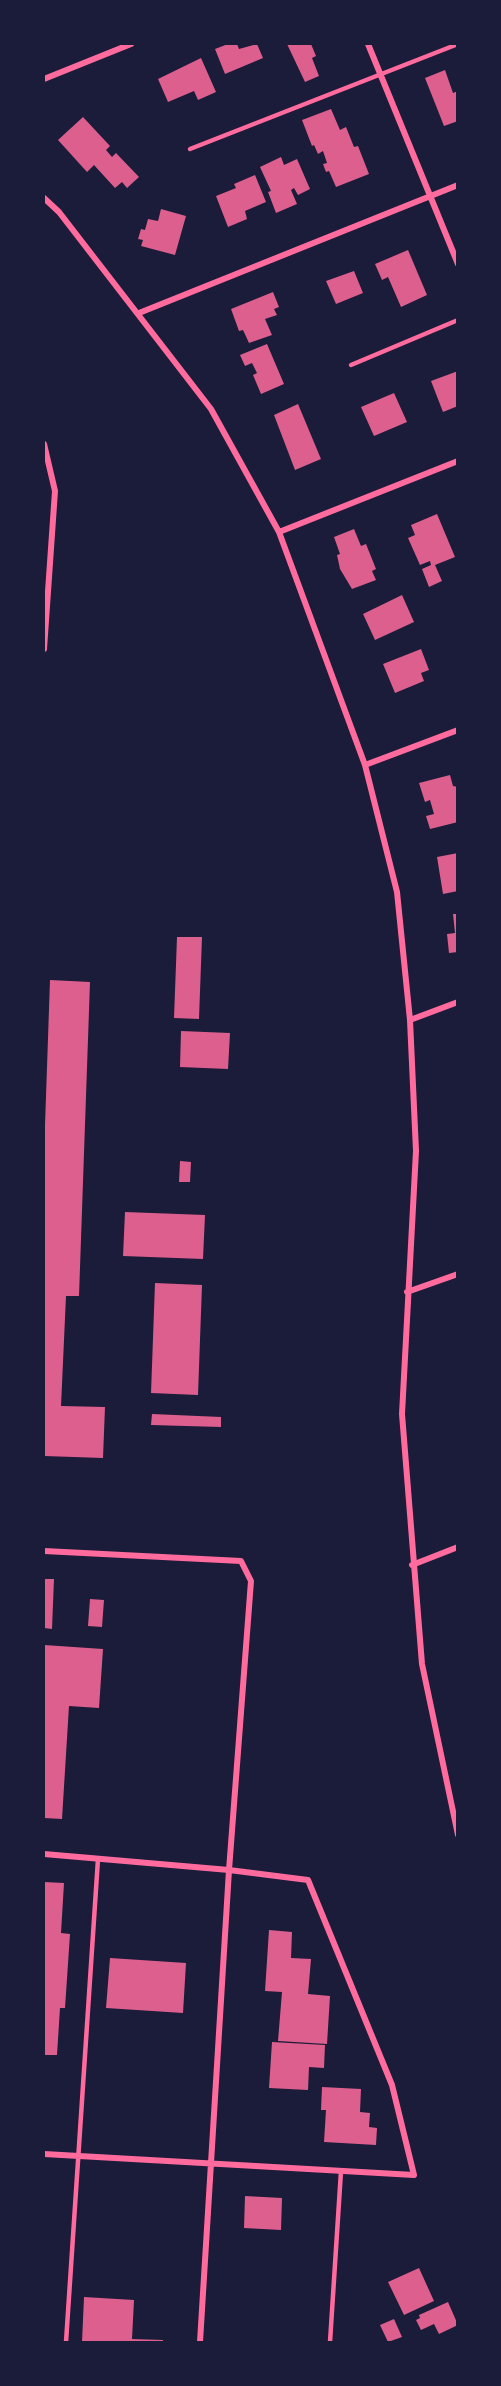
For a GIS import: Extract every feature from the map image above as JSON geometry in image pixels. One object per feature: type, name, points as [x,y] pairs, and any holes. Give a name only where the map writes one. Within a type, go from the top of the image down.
[{"type":"street","points":[[44,79],[130,44]]},
{"type":"street","points":[[368,44],[458,264]]},
{"type":"street","points":[[139,313],[458,184]]},
{"type":"street","points":[[44,198],[59,212],[139,313],[211,409],[279,532],[365,765],[397,892],[411,1020],[416,1151],[402,1414],[412,1565],[422,1665],[458,1836]]},
{"type":"street","points":[[44,444],[55,491],[44,650]]},
{"type":"street","points":[[279,532],[458,461]]},
{"type":"street","points":[[365,765],[458,730]]},
{"type":"street","points":[[411,1020],[458,1002]]},
{"type":"street","points":[[407,1293],[458,1274]]},
{"type":"street","points":[[412,1565],[458,1547]]},
{"type":"street","points":[[44,1551],[240,1561],[251,1581],[229,1870],[200,2343]]},
{"type":"street","points":[[44,1854],[229,1870],[308,1880],[392,2085],[414,2175],[44,2154]]},
{"type":"lane","points":[[190,149],[458,44]]},
{"type":"lane","points":[[351,365],[458,320]]},
{"type":"lane","points":[[66,2343],[98,1859]]},
{"type":"lane","points":[[330,2343],[341,2171]]},
{"type":"building","points":[[228,44],[237,44],[239,49],[257,44],[263,58],[225,74],[215,49]]},
{"type":"building","points":[[287,44],[311,44],[316,56],[312,58],[319,76],[305,82]]},
{"type":"building","points":[[201,58],[216,92],[198,100],[194,91],[168,102],[158,79]]},
{"type":"building","points":[[445,70],[453,93],[458,91],[458,121],[444,126],[425,78]]},
{"type":"building","points":[[331,109],[340,130],[346,127],[354,147],[358,146],[369,174],[336,187],[323,164],[327,163],[323,151],[318,154],[314,145],[312,146],[302,120]]},
{"type":"building","points":[[83,117],[110,146],[106,150],[112,157],[116,153],[139,177],[127,188],[122,182],[115,188],[94,165],[87,172],[58,140]]},
{"type":"building","points":[[281,157],[284,165],[297,159],[310,189],[298,195],[294,188],[291,190],[297,204],[276,213],[268,192],[271,191],[260,167]]},
{"type":"building","points":[[255,175],[266,202],[245,211],[247,219],[228,227],[216,196],[236,188],[234,184]]},
{"type":"building","points":[[161,209],[186,216],[175,255],[141,246],[143,240],[138,239],[141,229],[145,230],[148,219],[158,221]]},
{"type":"building","points":[[408,250],[427,295],[401,307],[388,277],[382,280],[375,264]]},
{"type":"building","points":[[354,271],[363,293],[336,304],[326,281]]},
{"type":"building","points":[[273,292],[279,307],[274,309],[277,315],[265,319],[272,335],[249,343],[243,330],[239,331],[231,309]]},
{"type":"building","points":[[267,344],[284,384],[261,394],[253,375],[257,373],[252,363],[245,366],[240,355]]},
{"type":"building","points":[[458,371],[458,406],[443,412],[431,381]]},
{"type":"building","points":[[394,393],[407,422],[374,436],[361,407]]},
{"type":"building","points":[[298,404],[321,459],[295,470],[274,415]]},
{"type":"building","points":[[437,514],[455,557],[435,565],[442,581],[429,587],[422,569],[431,565],[430,561],[420,565],[408,538],[415,535],[411,525]]},
{"type":"building","points":[[354,529],[361,546],[366,544],[376,569],[372,571],[376,580],[352,589],[340,569],[337,555],[340,554],[334,537]]},
{"type":"building","points":[[402,595],[414,622],[375,640],[363,614]]},
{"type":"building","points":[[421,649],[429,670],[421,673],[424,681],[395,693],[383,664]]},
{"type":"building","points":[[450,775],[453,786],[458,787],[458,822],[430,829],[426,816],[434,814],[430,800],[425,802],[419,783]]},
{"type":"building","points":[[458,853],[458,891],[443,894],[437,857]]},
{"type":"building","points":[[453,914],[458,914],[458,952],[449,953],[447,934],[455,933]]},
{"type":"building","points":[[177,937],[202,937],[199,1019],[174,1018]]},
{"type":"building","points":[[50,980],[90,982],[79,1296],[66,1296],[61,1406],[105,1407],[103,1458],[44,1456],[44,1154]]},
{"type":"building","points":[[181,1031],[230,1033],[228,1069],[180,1067]]},
{"type":"building","points":[[180,1161],[191,1162],[190,1182],[179,1182]]},
{"type":"building","points":[[125,1212],[205,1215],[203,1259],[123,1256]]},
{"type":"building","points":[[155,1283],[202,1285],[198,1395],[151,1393]]},
{"type":"building","points":[[152,1414],[221,1417],[221,1427],[151,1425]]},
{"type":"building","points":[[44,1579],[54,1579],[52,1629],[44,1628]]},
{"type":"building","points":[[90,1599],[104,1600],[102,1627],[88,1626]]},
{"type":"building","points":[[44,1645],[103,1649],[99,1708],[69,1706],[62,1819],[44,1818]]},
{"type":"building","points":[[44,1882],[64,1883],[61,1933],[70,1934],[65,2008],[60,2008],[57,2055],[44,2055]]},
{"type":"building","points":[[269,1930],[292,1932],[291,1958],[311,1959],[308,1994],[330,1996],[327,2044],[278,2041],[282,1992],[265,1991]]},
{"type":"building","points":[[110,1958],[186,1963],[183,2013],[106,2008]]},
{"type":"building","points":[[272,2042],[325,2045],[324,2068],[309,2067],[308,2090],[269,2088]]},
{"type":"building","points":[[322,2087],[361,2089],[360,2112],[370,2113],[369,2127],[377,2128],[376,2145],[324,2142],[326,2110],[321,2110]]},
{"type":"building","points":[[245,2196],[282,2198],[281,2230],[244,2228]]},
{"type":"building","points":[[419,2268],[434,2301],[404,2315],[388,2282]]},
{"type":"building","points":[[84,2297],[134,2300],[132,2339],[163,2340],[163,2342],[82,2342]]},
{"type":"building","points":[[448,2302],[458,2325],[439,2334],[434,2324],[421,2330],[416,2320],[420,2318],[419,2315]]},
{"type":"building","points":[[394,2319],[402,2337],[388,2342],[380,2325]]}]
